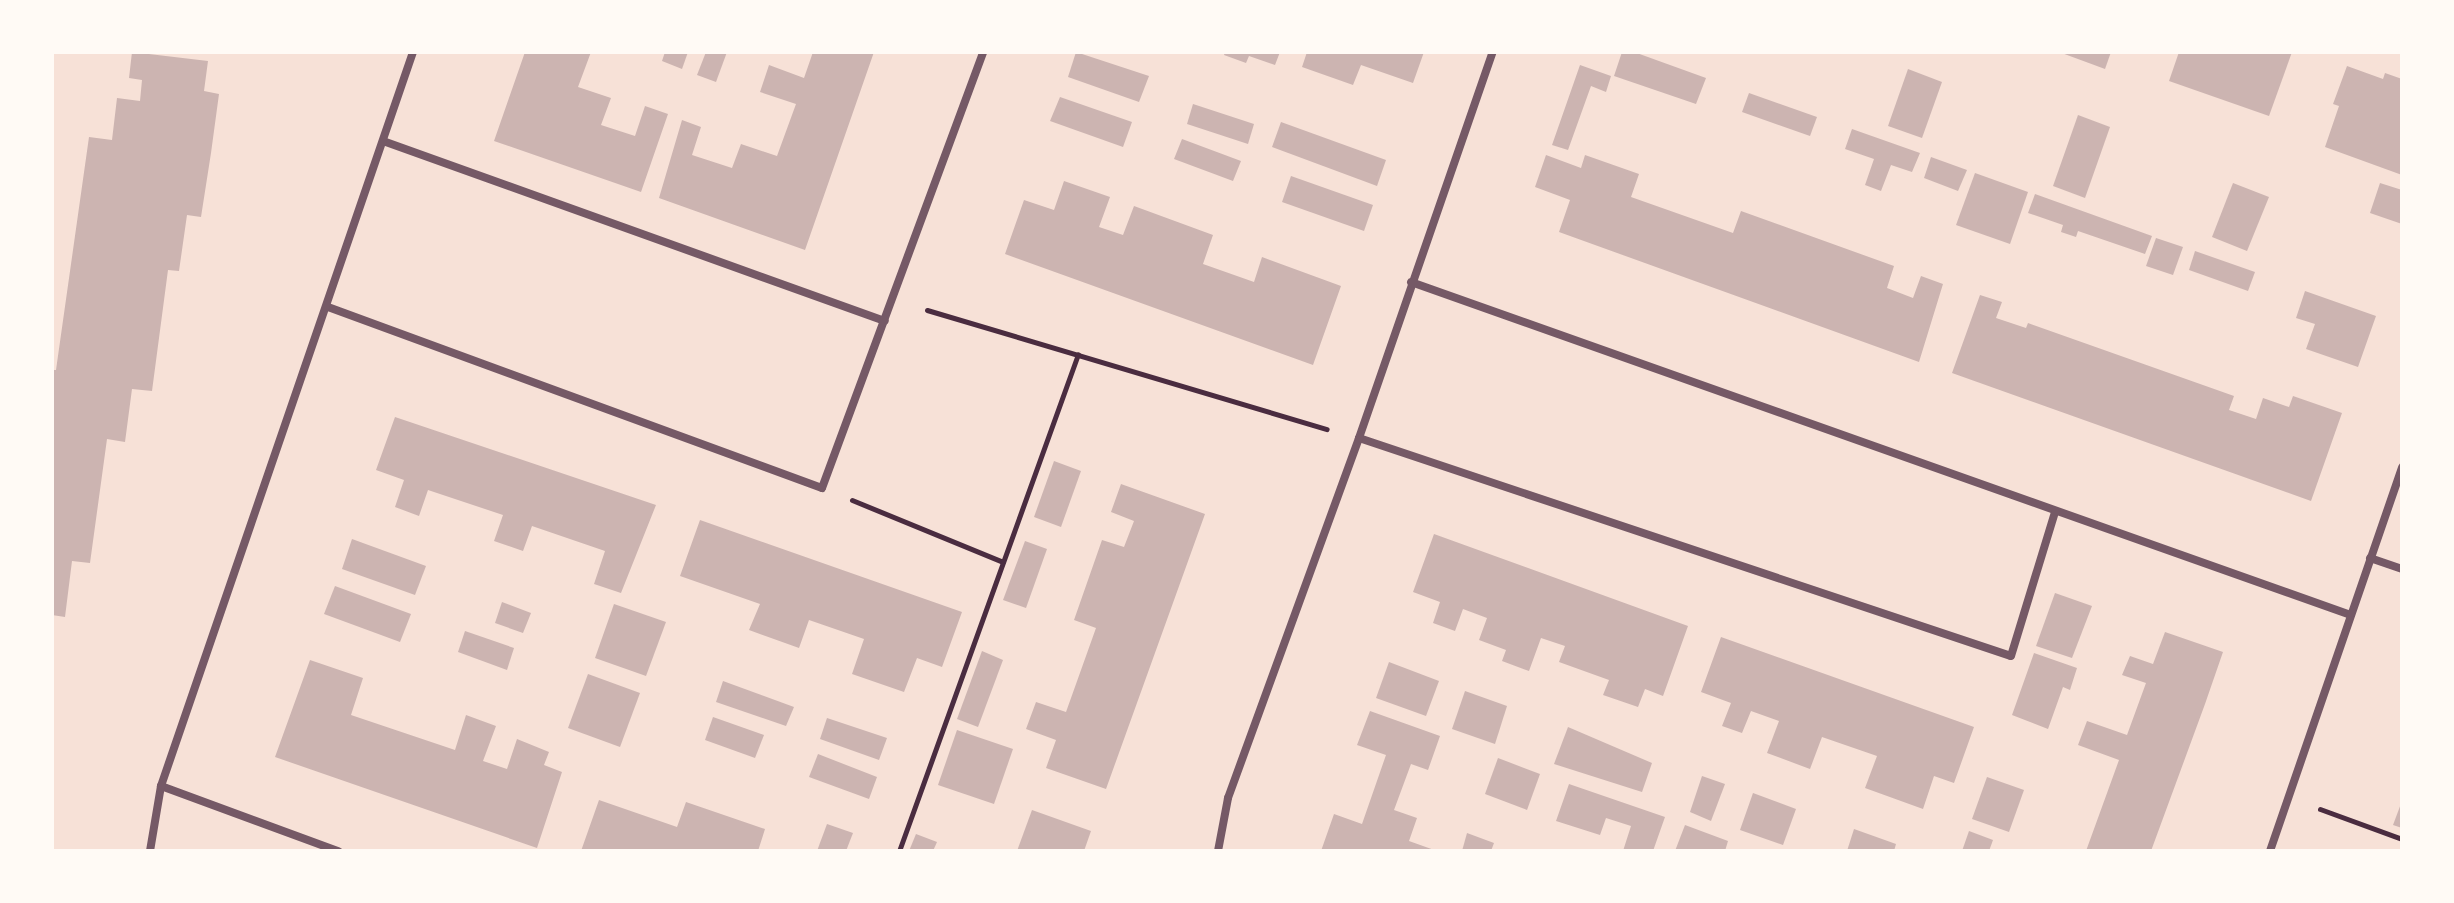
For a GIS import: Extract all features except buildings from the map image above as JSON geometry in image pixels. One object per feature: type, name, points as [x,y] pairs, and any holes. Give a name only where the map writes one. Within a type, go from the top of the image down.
[{"type":"street","points":[[150,851],[161,786],[328,307],[413,52]]},
{"type":"street","points":[[328,307],[822,488],[983,52]]},
{"type":"street","points":[[1218,851],[1228,798],[1359,438],[1493,52]]},
{"type":"street","points":[[383,141],[885,321]]},
{"type":"street","points":[[1411,282],[2351,615]]},
{"type":"street","points":[[1359,438],[2011,656],[2055,512]]},
{"type":"street","points":[[2270,851],[2402,467]]},
{"type":"street","points":[[2370,558],[2402,569]]},
{"type":"street","points":[[161,786],[338,851]]},
{"type":"path","points":[[892,300],[1359,438]]},
{"type":"path","points":[[899,851],[1078,354]]},
{"type":"path","points":[[822,488],[1003,562]]},
{"type":"path","points":[[2288,798],[2402,839]]}]
